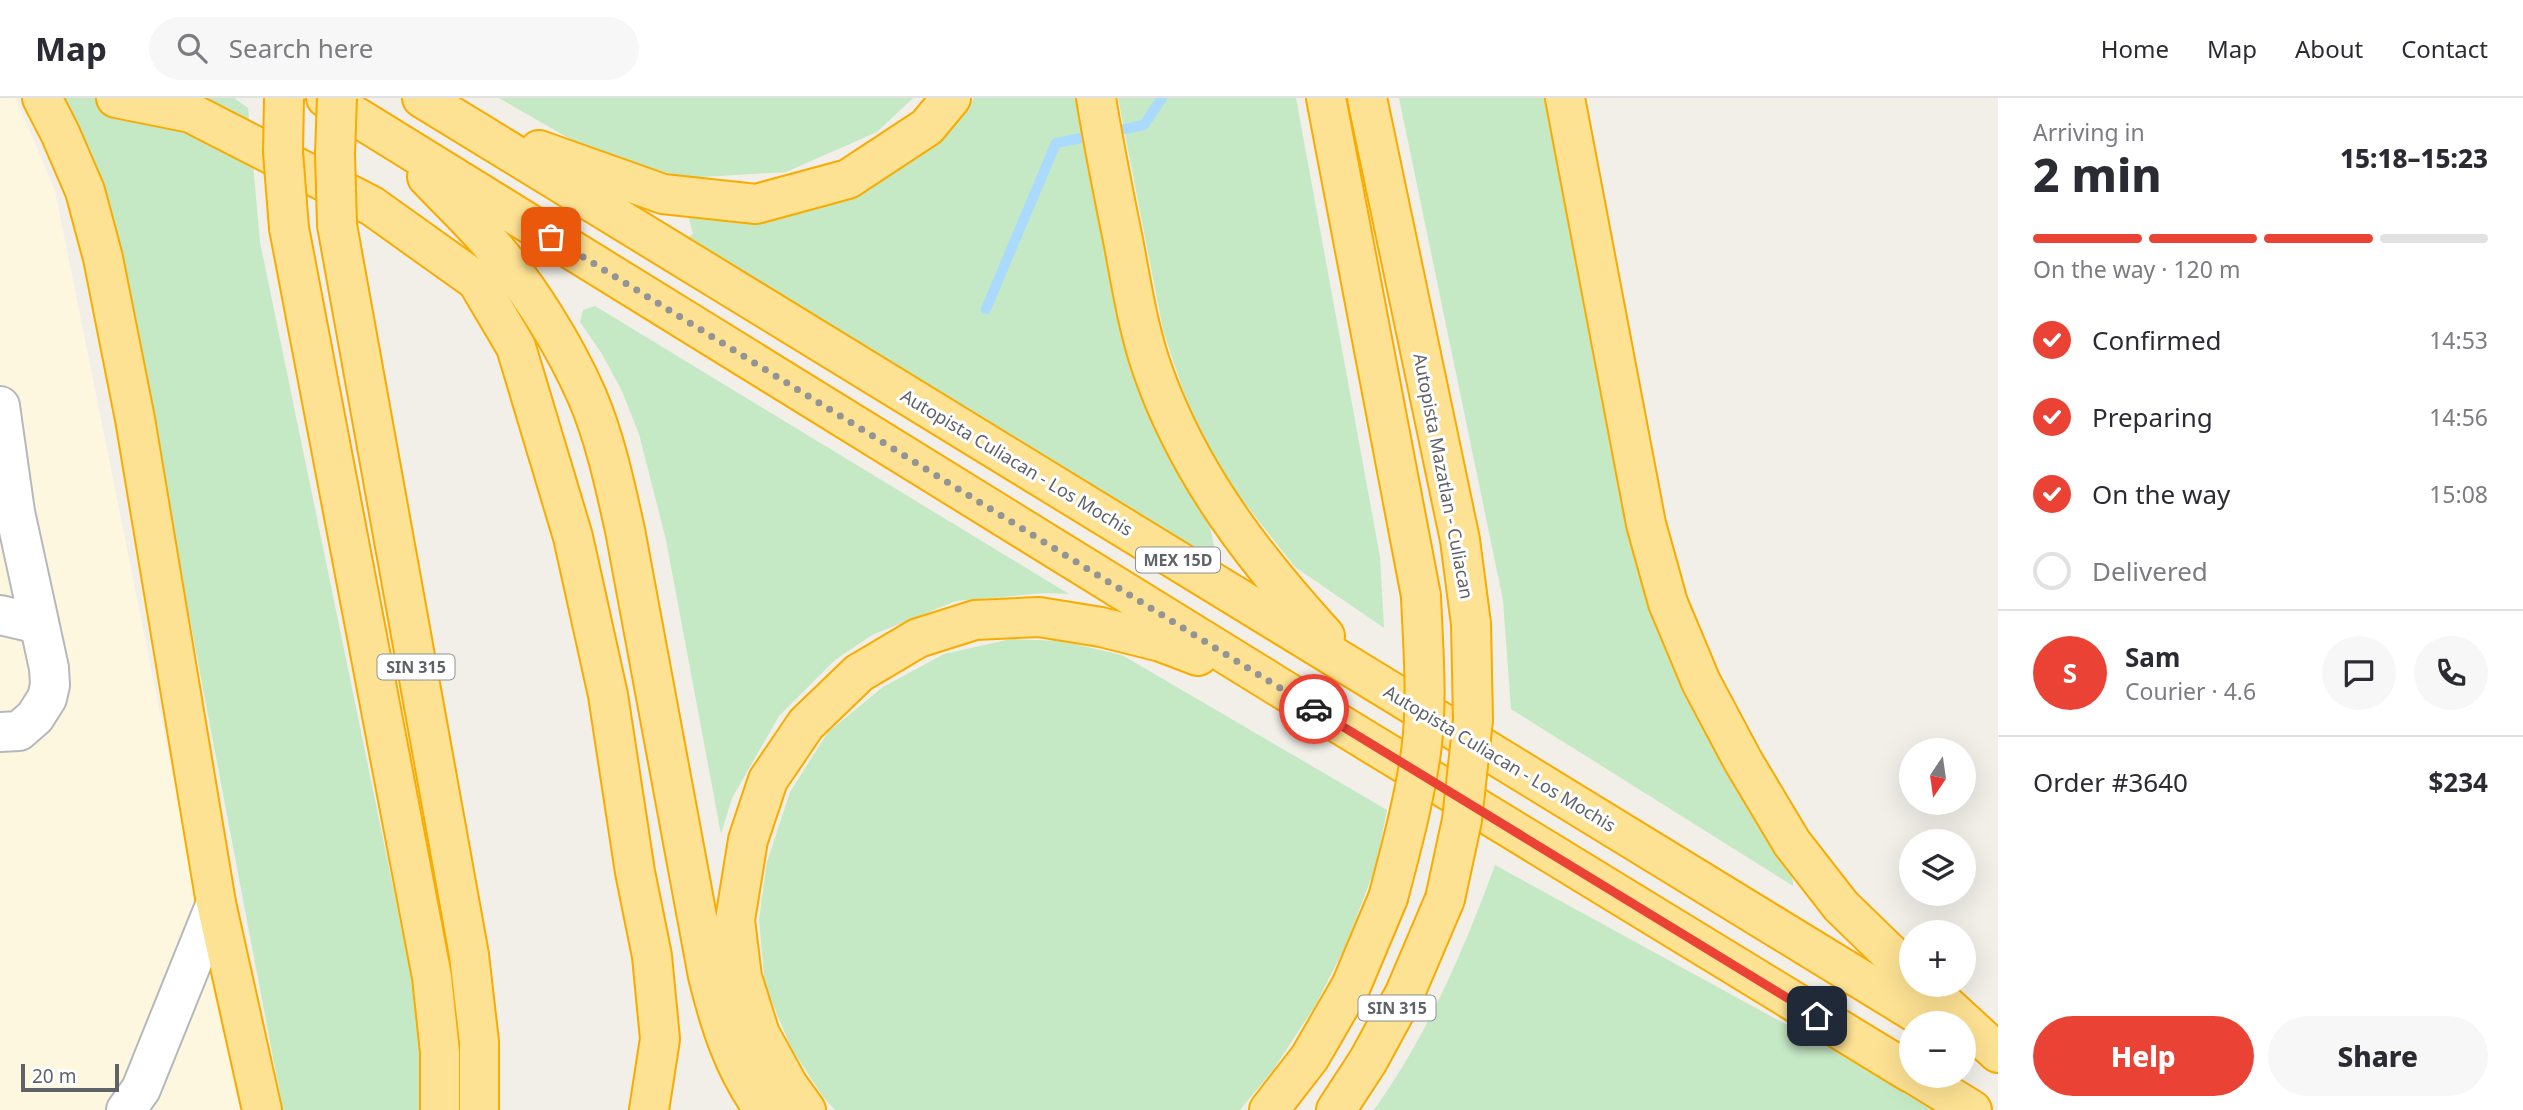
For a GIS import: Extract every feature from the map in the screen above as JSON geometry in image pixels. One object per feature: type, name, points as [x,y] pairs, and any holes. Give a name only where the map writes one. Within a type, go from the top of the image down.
[{"type":"highway","points":[[42,98],[85,191],[103,258],[135,419],[216,903],[262,1110]]},
{"type":"highway","points":[[116,98],[191,113],[372,206],[477,281],[516,347],[573,537],[608,695],[654,984],[660,1040],[649,1110]]},
{"type":"highway","name":"SIN 315","points":[[285,98],[283,152],[289,228],[432,977],[440,1052],[440,1110]]},
{"type":"highway","name":"MEX 15D","points":[[326,98],[1279,687],[1899,1066]]},
{"type":"highway","name":"SIN 315","points":[[337,98],[337,225],[468,955],[479,1042],[479,1110]]},
{"type":"highway","points":[[423,98],[541,152],[663,194],[756,204],[848,179],[927,127],[951,98]]},
{"type":"highway","name":"Autopista Culiacan - Los Mochis","points":[[423,98],[1913,1011]]},
{"type":"highway","points":[[1096,98],[1136,311],[1154,374],[1176,429],[1201,476],[1237,531],[1280,586],[1357,671]]},
{"type":"highway","points":[[1269,1110],[1310,1057],[1351,986],[1388,898],[1408,821],[1421,750],[1425,686],[1421,596],[1325,98]]},
{"type":"highway","name":"Autopista Mazatlan - Culiacan","points":[[1336,1106],[1368,1061],[1405,993],[1445,899],[1462,820],[1473,720],[1471,624],[1460,540],[1367,98]]},
{"type":"highway","points":[[1565,98],[1646,524],[1668,603],[1701,682],[1743,761],[1792,843],[1840,906],[1899,963]]},
{"type":"highway","points":[[386,136],[491,243],[556,337],[587,397],[611,467],[625,530],[708,976],[722,1032],[746,1086],[764,1110]]},
{"type":"highway","name":"MEX 15D","points":[[806,1110],[788,1085],[760,1034],[742,977],[735,920],[748,840],[768,780],[806,724],[859,673],[919,638],[975,620],[1039,617],[1101,627],[1161,642],[1279,687]]},
{"type":"highway","points":[[1937,997],[1998,1054]]},
{"type":"highway","points":[[1976,1049],[1998,1063]]},
{"type":"highway","points":[[1936,1088],[1972,1110]]},
{"type":"lane","points":[[0,406],[8,511],[39,624],[50,685],[47,698],[35,717],[19,730],[0,732]]},
{"type":"lane","points":[[0,615],[39,624]]},
{"type":"lane","points":[[126,1110],[141,1090],[216,903]]},
{"type":"shaded area","points":[[0,98],[16,98],[55,191],[240,1110],[0,1110]]},
{"type":"green space","points":[[61,98],[234,98],[248,108],[260,242],[419,1013],[423,1073],[422,1110],[283,1110],[122,262]]},
{"type":"green space","points":[[499,98],[913,98],[877,132],[786,172],[687,178],[598,155]]},
{"type":"green space","points":[[974,98],[1080,98],[1153,422],[1169,458],[1209,522],[1215,551],[1190,553],[683,240],[693,234],[689,218],[717,221],[754,218],[952,125]]},
{"type":"green space","points":[[1118,98],[1296,98],[1380,557],[1384,628],[1295,567],[1203,450],[1163,330]]},
{"type":"green space","points":[[1399,98],[1550,98],[1694,704],[1741,796],[1792,869],[1793,886],[1511,709],[1503,600]]},
{"type":"green space","points":[[595,306],[1069,594],[1045,593],[956,601],[872,635],[835,660],[779,716],[732,798],[721,834],[666,540],[639,434],[622,391],[602,354],[580,322],[583,310]]},
{"type":"green space","points":[[1011,639],[1061,641],[1122,655],[1387,810],[1376,865],[1347,943],[1315,1006],[1273,1070],[1240,1110],[835,1110],[823,1097],[791,1048],[765,985],[759,920],[767,862],[790,792],[828,732],[883,687],[944,654]]},
{"type":"green space","points":[[1495,865],[1942,1110],[1374,1110],[1411,1052],[1443,992]]},
{"type":"waterway","points":[[1124,129],[1144,125],[1162,98]]},
{"type":"waterway","points":[[986,309],[1056,143],[1081,138]]},
{"type":"way so far","points":[[551,237],[1314,709]]},
{"type":"route","points":[[1314,709],[1817,1016]]}]
